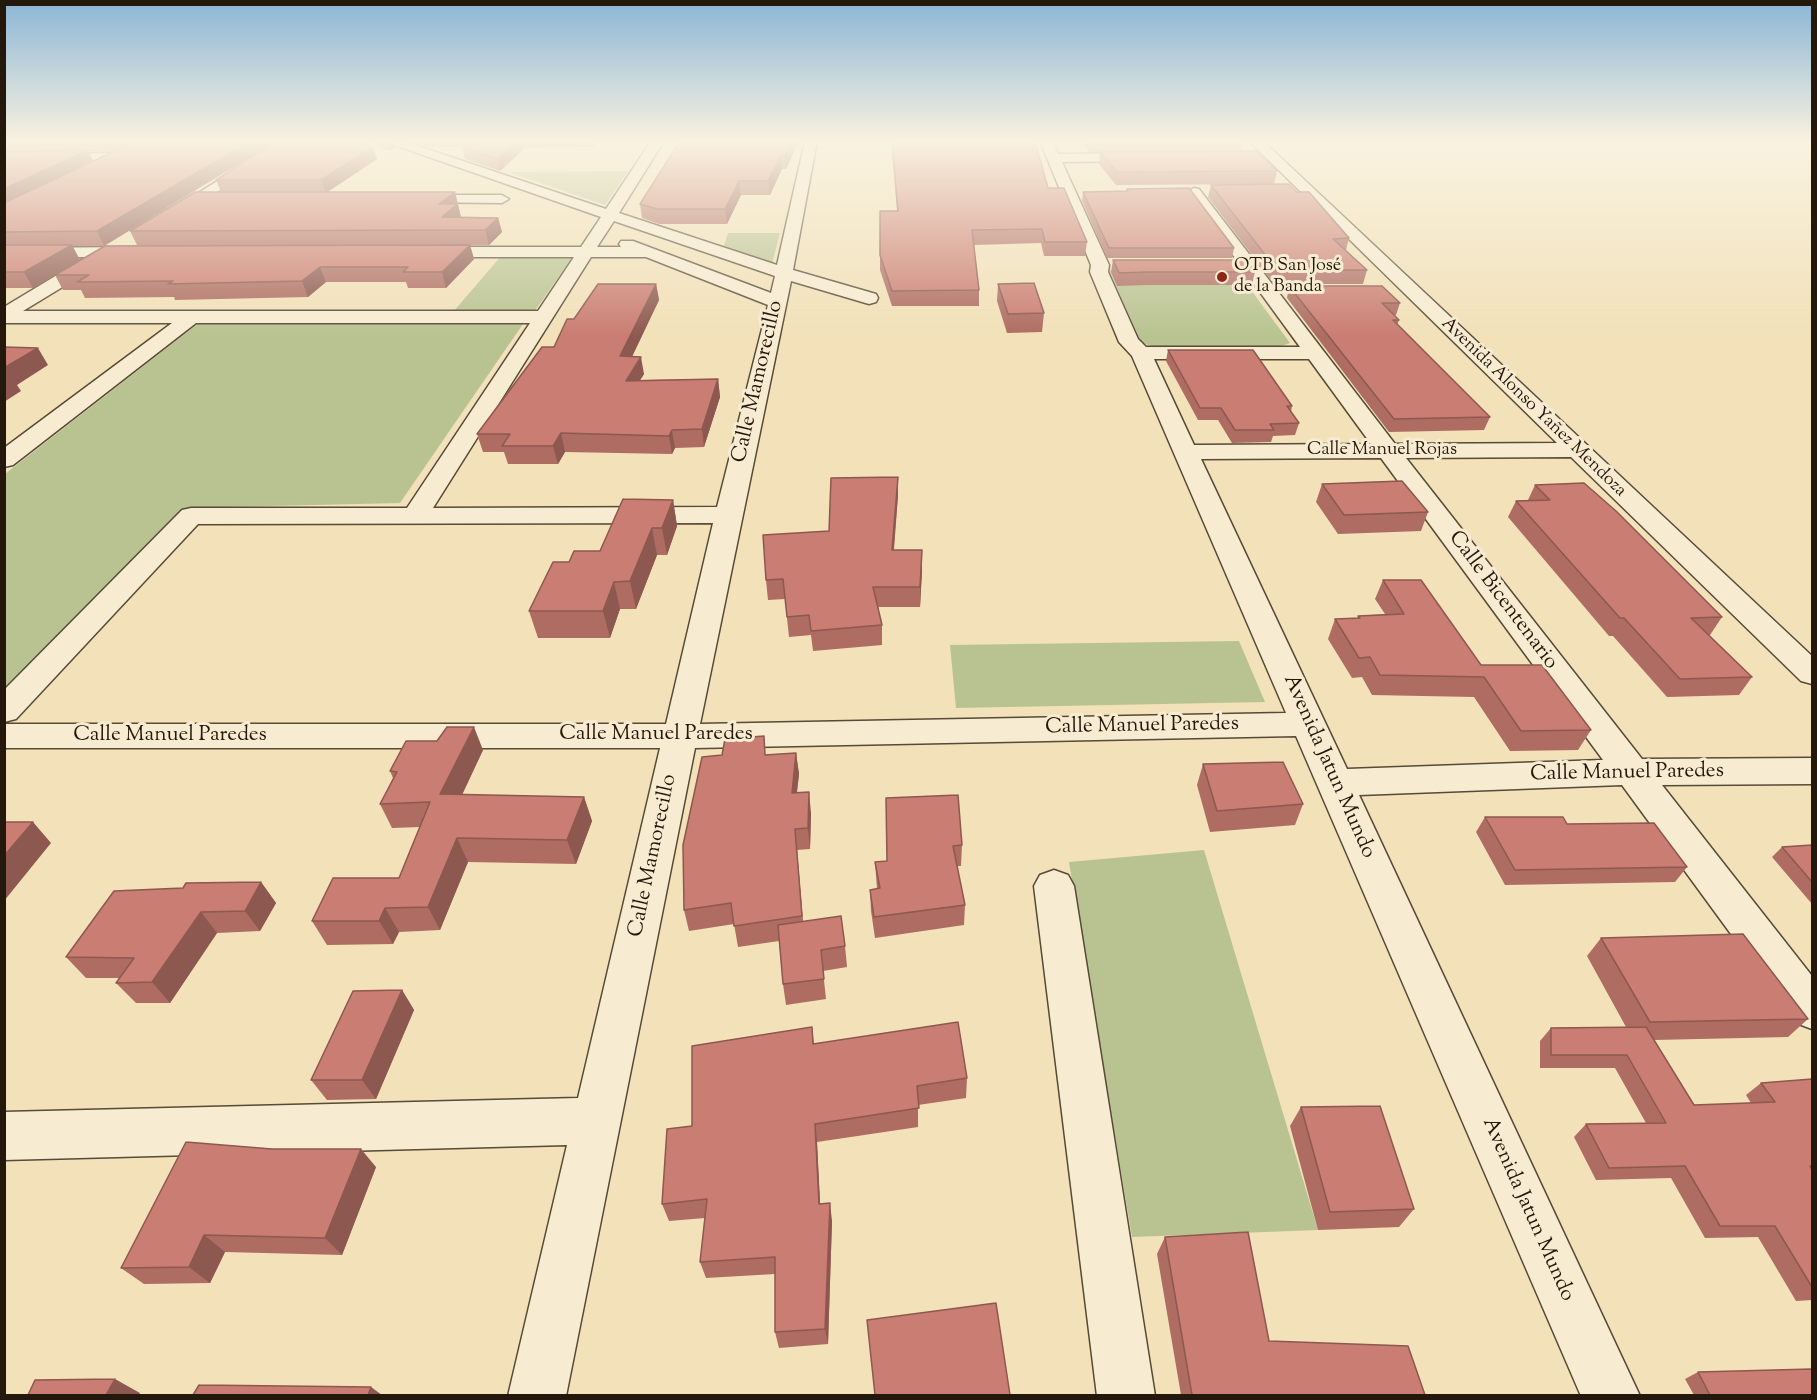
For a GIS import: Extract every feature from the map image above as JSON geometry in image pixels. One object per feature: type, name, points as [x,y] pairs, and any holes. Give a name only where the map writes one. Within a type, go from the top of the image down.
[{"type":"street","points":[[158,223],[186,206]]},
{"type":"street","points":[[587,206],[610,214],[781,287]]},
{"type":"street","points":[[415,515],[586,253],[594,230],[615,206]]},
{"type":"street","name":"Calle Mamorecillo","points":[[537,1395],[728,515],[798,206]]},
{"type":"street","name":"Avenida Jatun Mundo","points":[[1082,206],[1111,265],[1099,272],[1129,342],[1141,353],[1611,1395]]},
{"type":"street","name":"Calle Bicentenario","points":[[1200,206],[1268,291],[1812,1009]]},
{"type":"street","name":"Avenida Alonso Yañez Mendoza","points":[[1313,206],[1410,291],[1812,674]]},
{"type":"street","points":[[594,230],[646,252],[781,287],[869,298]]},
{"type":"street","points":[[4,316],[138,235]]},
{"type":"street","points":[[4,253],[156,252]]},
{"type":"street","points":[[407,252],[646,252]]},
{"type":"street","points":[[1226,265],[1248,265]]},
{"type":"street","points":[[1268,291],[1292,291]]},
{"type":"street","points":[[1386,291],[1410,291]]},
{"type":"street","points":[[4,316],[544,317]]},
{"type":"street","points":[[4,460],[193,316]]},
{"type":"street","points":[[1141,353],[1314,353]]},
{"type":"street","name":"Calle Manuel Rojas","points":[[1186,452],[1578,450]]},
{"type":"street","points":[[4,711],[192,516],[728,515]]},
{"type":"street","name":"Calle Manuel Paredes","points":[[4,736],[680,736],[1308,724]]},
{"type":"street","name":"Calle Manuel Paredes","points":[[1334,783],[1632,772],[1812,771]]},
{"type":"street","points":[[1054,886],[1126,1395]]},
{"type":"street","points":[[4,1136],[597,1121]]},
{"type":"green space","points":[[728,233],[780,233],[772,264],[724,246]]},
{"type":"green space","points":[[502,255],[574,255],[534,312],[453,312]]},
{"type":"green space","points":[[1117,267],[1237,271],[1290,343],[1276,348],[1155,348],[1141,342],[1109,271]]},
{"type":"green space","points":[[525,321],[400,503],[186,508],[5,690],[5,474],[200,322]]},
{"type":"green space","points":[[1239,641],[1265,702],[956,708],[950,645]]},
{"type":"green space","points":[[1204,850],[1318,1230],[1132,1237],[1069,862]]},
{"type":"building","points":[[4,206],[139,206],[97,231],[4,232]]},
{"type":"building","points":[[171,206],[454,206],[442,217],[498,218],[485,230],[130,231]]},
{"type":"building","points":[[648,206],[726,206],[725,209],[657,209]]},
{"type":"building","points":[[898,206],[1072,206],[1087,242],[1045,242],[1042,229],[972,230],[979,290],[892,291],[880,255],[880,211],[898,211]]},
{"type":"building","points":[[1090,206],[1203,206],[1234,248],[1109,248]]},
{"type":"building","points":[[1228,206],[1321,206],[1349,238],[1333,239],[1367,270],[1277,270]]},
{"type":"building","points":[[4,245],[72,245],[24,272],[4,272]]},
{"type":"building","points":[[470,245],[442,272],[403,272],[408,267],[320,267],[302,281],[168,284],[173,281],[77,282],[89,275],[55,275],[105,246]]},
{"type":"building","points":[[1113,260],[1246,260],[1255,272],[1119,273]]},
{"type":"building","points":[[1034,283],[1044,313],[1008,314],[998,284]]},
{"type":"building","points":[[598,284],[656,284],[620,356],[641,357],[626,381],[718,379],[702,429],[672,430],[669,436],[561,433],[553,446],[502,446],[510,434],[477,434],[542,347],[554,347],[567,319],[574,319]]},
{"type":"building","points":[[1289,286],[1382,286],[1400,303],[1382,303],[1399,320],[1393,320],[1490,417],[1394,419]]},
{"type":"building","points":[[4,347],[38,348],[4,368]]},
{"type":"building","points":[[1168,350],[1253,350],[1292,406],[1287,406],[1299,423],[1270,424],[1274,430],[1235,430],[1221,408],[1200,408]]},
{"type":"building","points":[[898,477],[892,550],[922,550],[920,587],[873,587],[882,625],[811,631],[809,615],[787,617],[783,579],[766,580],[763,535],[829,531],[831,478]]},
{"type":"building","points":[[1402,481],[1428,512],[1344,515],[1322,484]]},
{"type":"building","points":[[1584,483],[1616,511],[1722,617],[1691,618],[1752,677],[1680,679],[1624,618],[1620,618],[1516,501],[1550,500],[1535,485]]},
{"type":"building","points":[[623,499],[673,500],[662,528],[652,528],[630,581],[614,582],[603,611],[529,611],[553,562],[569,562],[574,551],[600,551]]},
{"type":"building","points":[[1383,580],[1421,580],[1481,665],[1542,665],[1591,730],[1521,731],[1484,677],[1380,675],[1370,657],[1359,658],[1335,619],[1404,614]]},
{"type":"building","points":[[447,727],[474,727],[440,794],[584,797],[567,840],[457,838],[428,907],[385,908],[379,921],[312,921],[333,878],[399,878],[430,802],[380,804],[397,772],[390,771],[406,741],[437,741]]},
{"type":"building","points":[[764,736],[765,755],[796,753],[792,793],[809,792],[808,828],[795,829],[802,916],[734,926],[731,903],[684,910],[683,845],[702,757],[722,755],[725,739]]},
{"type":"building","points":[[1283,762],[1303,804],[1217,811],[1203,764]]},
{"type":"building","points":[[958,795],[962,845],[953,846],[965,905],[874,917],[870,890],[880,888],[875,862],[887,861],[886,798]]},
{"type":"building","points":[[1485,817],[1563,817],[1567,824],[1654,823],[1687,867],[1515,870]]},
{"type":"building","points":[[4,822],[33,822],[4,856]]},
{"type":"building","points":[[1812,845],[1812,882],[1782,847]]},
{"type":"building","points":[[261,882],[245,911],[201,912],[152,982],[116,983],[134,958],[66,957],[114,891],[183,888],[186,883]]},
{"type":"building","points":[[841,916],[845,946],[821,950],[824,979],[783,984],[778,925]]},
{"type":"building","points":[[1743,934],[1808,1019],[1650,1022],[1601,938]]},
{"type":"building","points":[[402,990],[362,1080],[311,1080],[353,991]]},
{"type":"building","points":[[958,1022],[967,1078],[917,1086],[919,1108],[815,1124],[819,1204],[830,1203],[825,1329],[775,1332],[775,1257],[700,1262],[707,1199],[662,1204],[667,1129],[692,1126],[692,1046],[812,1027],[813,1044]]},
{"type":"building","points":[[1646,1027],[1694,1105],[1775,1102],[1761,1083],[1812,1079],[1812,1166],[1810,1166],[1812,1170],[1812,1287],[1775,1226],[1720,1226],[1685,1166],[1609,1168],[1586,1124],[1666,1123],[1627,1055],[1551,1055],[1551,1028]]},
{"type":"building","points":[[1380,1106],[1414,1209],[1330,1212],[1301,1107]]},
{"type":"building","points":[[186,1142],[272,1149],[361,1149],[325,1238],[204,1235],[189,1267],[121,1268]]},
{"type":"building","points":[[1248,1232],[1269,1341],[1408,1346],[1425,1395],[1192,1395],[1165,1237]]},
{"type":"building","points":[[996,1303],[1010,1395],[875,1395],[867,1320]]},
{"type":"building","points":[[1812,1369],[1812,1395],[1710,1395],[1698,1372]]},
{"type":"building","points":[[115,1379],[106,1395],[28,1395],[35,1380]]},
{"type":"building","points":[[199,1385],[371,1387],[368,1395],[193,1395]]},
{"type":"place","name":"OTB San José de la Banda","points":[[1222,277]]}]
